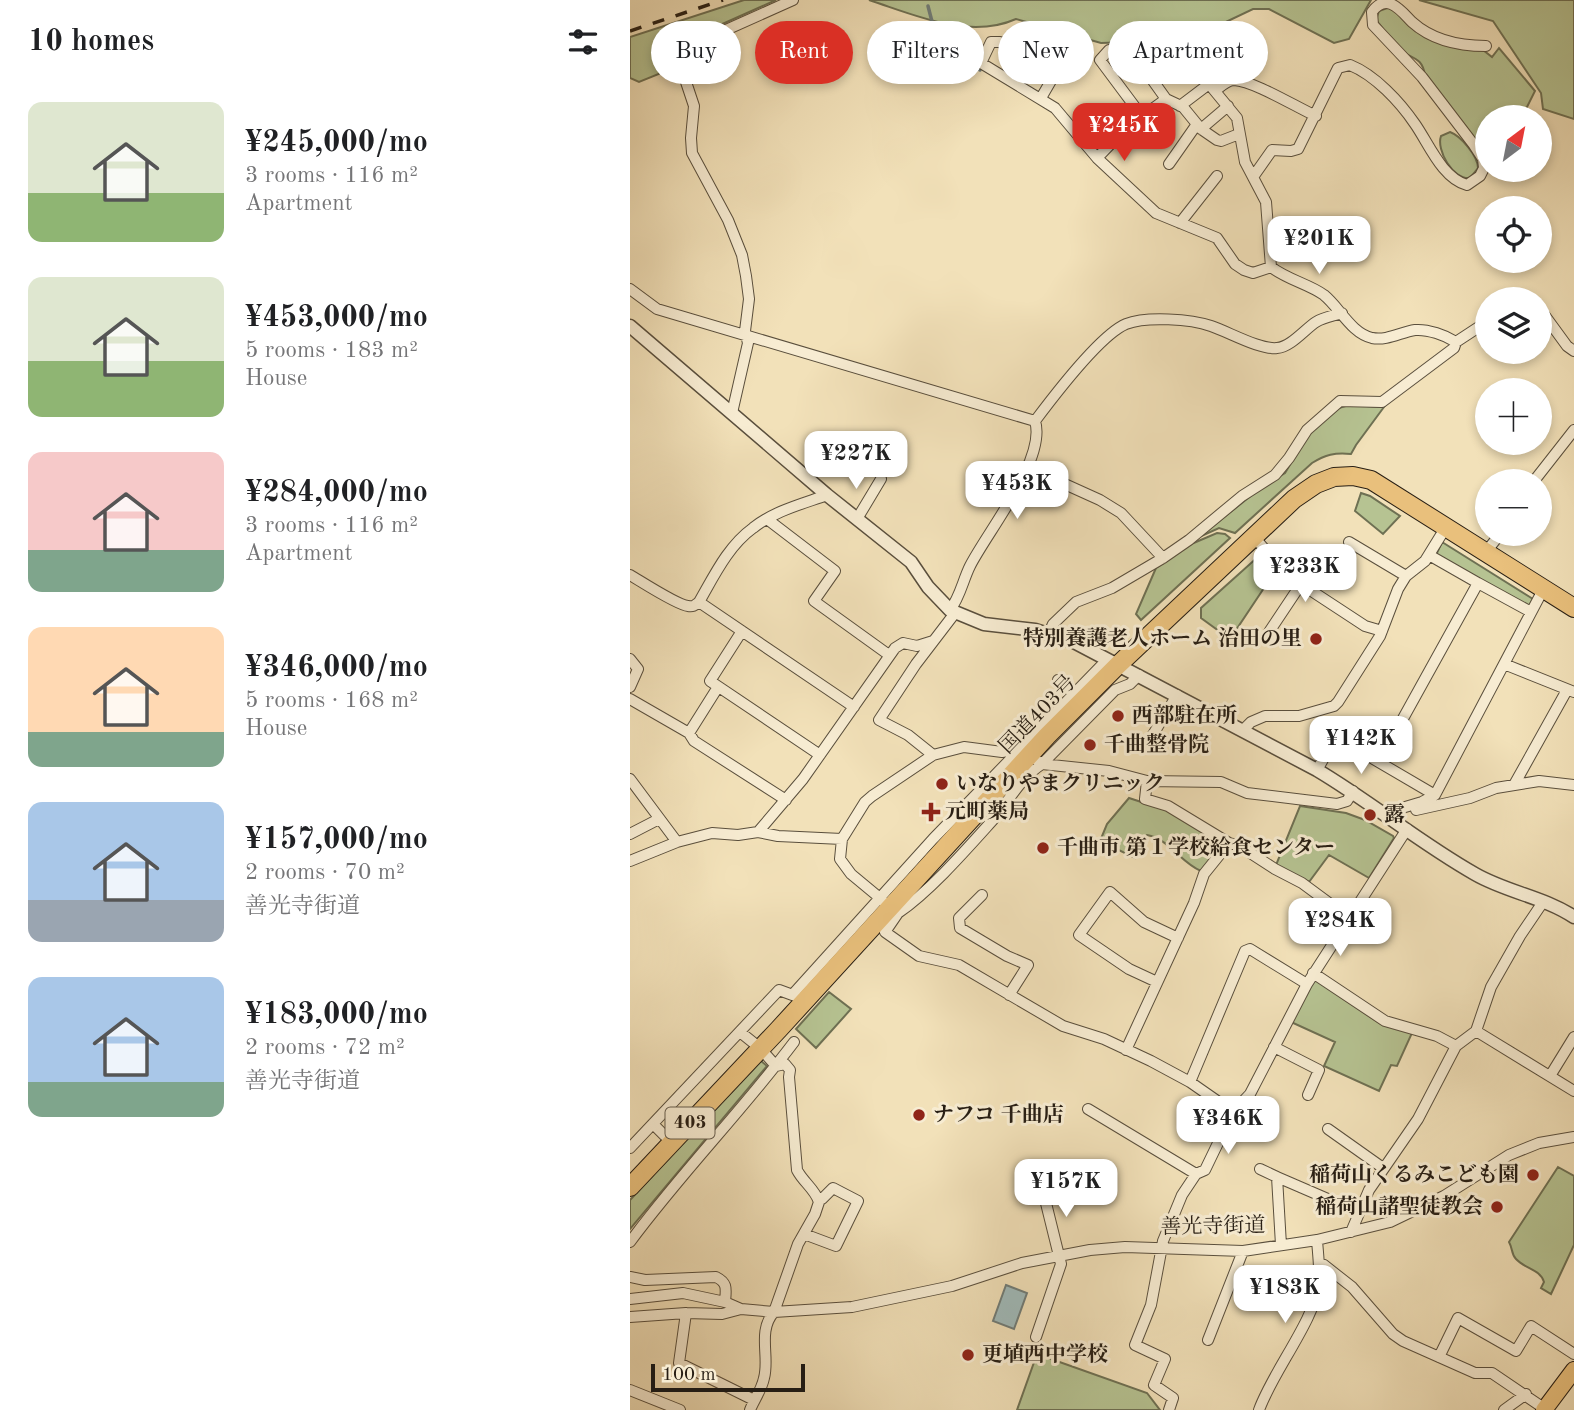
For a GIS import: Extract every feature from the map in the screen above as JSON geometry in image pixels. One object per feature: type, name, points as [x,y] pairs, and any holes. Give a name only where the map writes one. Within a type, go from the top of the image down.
[{"type":"highway","name":"国道403号","points":[[630,1187],[755,1053],[798,998],[891,906],[1110,665],[1294,499],[1316,484],[1334,477],[1353,476],[1371,480],[1574,608]]},
{"type":"highway","name":"国道403号","points":[[630,1174],[659,1130],[755,1053]]},
{"type":"main road","points":[[1545,1409],[1574,1370]]},
{"type":"street","points":[[732,413],[748,343],[745,331],[749,299],[742,256],[718,197],[692,153],[694,106],[685,79],[685,70],[700,43],[793,0]]},
{"type":"street","points":[[1253,177],[1272,150],[1298,149],[1338,68],[1343,65],[1355,66],[1394,99],[1414,122],[1451,178],[1467,184],[1480,176],[1484,168],[1483,159],[1422,77],[1373,25],[1372,12],[1382,3],[1389,3],[1396,6],[1415,25],[1437,38],[1464,46],[1486,46]]},
{"type":"street","points":[[1041,99],[1052,79],[1050,71],[1000,42],[991,42],[981,63],[1055,108],[1097,158],[1156,213],[1217,238],[1236,264],[1244,270],[1253,273],[1271,267]]},
{"type":"street","points":[[1141,115],[1100,60],[1109,50],[1131,50],[1166,99],[1180,106],[1199,127],[1217,140],[1239,134]]},
{"type":"street","points":[[1215,91],[1228,81],[1235,80],[1267,92],[1315,116]]},
{"type":"street","points":[[1180,106],[1209,84],[1237,118],[1245,162],[1266,202],[1271,267],[1284,277],[1323,294],[1360,332],[1371,338],[1383,338],[1416,330],[1446,336],[1456,342]]},
{"type":"street","points":[[1097,158],[1141,115],[1166,99]]},
{"type":"street","points":[[1169,164],[1199,127],[1228,106]]},
{"type":"street","points":[[1180,223],[1217,176]]},
{"type":"street","points":[[630,289],[657,309],[1035,421]]},
{"type":"street","points":[[1035,421],[1058,389],[1101,345],[1125,325],[1137,321],[1182,320],[1213,327],[1270,349],[1281,348],[1320,319],[1342,313]]},
{"type":"street","points":[[1552,324],[1572,350]]},
{"type":"street","points":[[630,326],[827,495],[911,562],[928,587],[952,611],[984,624],[1049,633],[1074,642],[1110,665],[1139,675],[1317,770],[1353,791],[1442,855],[1478,876],[1574,917]]},
{"type":"street","points":[[1049,633],[1053,624],[1076,602],[1112,587],[1163,558],[1242,496],[1275,475],[1307,430],[1340,401],[1382,402],[1475,330]]},
{"type":"street","points":[[933,755],[908,735],[879,720],[952,611],[970,566],[1007,509],[1027,467],[1038,430],[1035,421]]},
{"type":"street","points":[[1543,469],[1574,430]]},
{"type":"street","points":[[1027,467],[1100,500],[1121,513],[1163,558]]},
{"type":"street","points":[[857,519],[881,479]]},
{"type":"street","points":[[630,575],[687,607],[693,606],[699,602],[733,547],[755,526],[827,495]]},
{"type":"street","points":[[767,519],[835,571],[814,601],[889,655]]},
{"type":"street","points":[[1243,730],[1251,722],[1265,716],[1299,716],[1334,706],[1382,631],[1398,589],[1406,576],[1429,555],[1446,527]]},
{"type":"street","points":[[1254,537],[1282,569],[1301,584],[1365,626],[1382,631]]},
{"type":"street","points":[[1349,542],[1406,576]]},
{"type":"street","points":[[1486,552],[1491,546]]},
{"type":"street","points":[[1429,555],[1531,612]]},
{"type":"street","points":[[1379,762],[1478,583]]},
{"type":"street","points":[[1269,632],[1301,584]]},
{"type":"street","points":[[1389,815],[1435,795],[1544,589]]},
{"type":"street","points":[[699,602],[854,707]]},
{"type":"street","points":[[742,631],[710,681],[820,755]]},
{"type":"street","points":[[758,832],[820,755],[898,645],[903,643],[917,646],[933,641]]},
{"type":"street","points":[[630,659],[638,669],[630,687]]},
{"type":"street","points":[[1504,664],[1570,691],[1514,785]]},
{"type":"street","points":[[1030,756],[1073,693],[1110,665]]},
{"type":"street","points":[[1030,756],[1115,690],[1130,684],[1139,675]]},
{"type":"street","points":[[1058,680],[1073,693]]},
{"type":"street","points":[[689,733],[718,687]]},
{"type":"street","points":[[1149,741],[1177,695]]},
{"type":"street","points":[[630,699],[689,733],[694,741],[786,800]]},
{"type":"street","points":[[1317,770],[1336,737],[1435,795]]},
{"type":"street","points":[[1233,1112],[1190,1082],[1104,1039],[1063,1026],[959,965],[919,956],[886,932],[891,906],[851,874],[840,859],[842,839],[865,802],[872,796],[933,755],[964,747],[1030,756],[1147,781],[1221,782],[1247,793],[1337,804],[1347,801],[1353,791]]},
{"type":"street","points":[[630,779],[677,842]]},
{"type":"street","points":[[1147,781],[1145,799],[1168,806],[1229,843],[1238,845],[1302,883],[1348,917]]},
{"type":"street","points":[[1389,815],[1514,785],[1539,781],[1574,785]]},
{"type":"street","points":[[630,834],[659,819]]},
{"type":"street","points":[[1169,1410],[1173,1398],[1154,1385],[1165,1359],[1135,1345],[1151,1305],[1163,1241],[1182,1195],[1196,1174],[1205,1170],[1233,1112],[1250,1094],[1313,973],[1407,829]]},
{"type":"street","points":[[630,861],[677,842],[712,834],[738,835],[758,832],[778,836],[842,839]]},
{"type":"street","points":[[1126,1050],[1178,938],[1204,874],[1229,843]]},
{"type":"street","points":[[1157,982],[1129,969],[1079,935],[1110,892],[1144,922],[1178,938]]},
{"type":"street","points":[[982,895],[959,918],[960,928],[1007,956],[1028,965],[1009,995]]},
{"type":"street","points":[[1351,1232],[1358,1212],[1383,1168],[1418,1119],[1456,1046],[1476,1031],[1491,987],[1520,936],[1544,902]]},
{"type":"street","points":[[1190,1082],[1245,951],[1250,948],[1307,984]]},
{"type":"street","points":[[1313,973],[1385,1021],[1437,1036],[1456,1046]]},
{"type":"street","points":[[630,1148],[659,1130],[740,1032],[779,990],[798,998]]},
{"type":"street","points":[[1476,1031],[1574,1091]]},
{"type":"street","points":[[740,1032],[755,1053],[776,1066],[785,1064],[790,1070],[797,1170],[819,1199]]},
{"type":"street","points":[[1550,1076],[1574,1037]]},
{"type":"street","points":[[630,1242],[650,1214],[794,1042]]},
{"type":"street","points":[[1274,1046],[1319,1070],[1308,1095]]},
{"type":"street","points":[[1088,1108],[1196,1174]]},
{"type":"street","points":[[1328,1129],[1383,1168]]},
{"type":"street","name":"善光寺街道","points":[[630,1299],[683,1293],[741,1308],[774,1312],[852,1307],[952,1286],[1022,1263],[1059,1255],[1125,1247],[1243,1251],[1317,1240],[1390,1222],[1417,1210],[1519,1151],[1539,1143],[1574,1137]]},
{"type":"street","points":[[1260,1169],[1358,1212]]},
{"type":"street","points":[[1277,1177],[1281,1245]]},
{"type":"street","points":[[804,1234],[836,1246],[858,1201],[833,1188],[819,1199]]},
{"type":"street","points":[[1036,1337],[1061,1264],[1043,1191]]},
{"type":"street","points":[[686,1313],[679,1363],[752,1405],[765,1377],[764,1347],[768,1318],[774,1312],[798,1244],[815,1214],[819,1199]]},
{"type":"street","points":[[1259,1410],[1314,1304],[1319,1283],[1317,1240]]},
{"type":"street","points":[[1208,1340],[1243,1251]]},
{"type":"street","points":[[1319,1264],[1352,1287],[1393,1334],[1403,1341],[1475,1374],[1492,1373],[1545,1409]]},
{"type":"street","points":[[630,1277],[645,1280],[716,1276],[726,1285],[725,1302]]},
{"type":"street","points":[[630,1317],[686,1313],[722,1314],[741,1308]]},
{"type":"street","points":[[1439,1357],[1458,1318],[1516,1352],[1531,1326],[1574,1353]]},
{"type":"street","points":[[630,1390],[680,1410]]},
{"type":"street","points":[[1504,1410],[1526,1394]]},
{"type":"green space","points":[[744,0],[776,0],[729,21],[679,21]]},
{"type":"green space","points":[[869,0],[1371,0],[1349,39],[1334,43],[1269,9],[1253,9],[1228,21],[1108,21],[1108,43],[1101,43],[1094,41],[1094,21],[1016,19],[998,21],[998,25],[984,27],[984,21],[934,21]]},
{"type":"green space","points":[[1419,0],[1574,0],[1574,119],[1552,112],[1552,105],[1542,105],[1541,93],[1493,21]]},
{"type":"green space","points":[[1390,7],[1456,48],[1483,50],[1492,57],[1499,48],[1535,91],[1528,105],[1475,105],[1475,141],[1425,75],[1420,62],[1399,49],[1376,20],[1379,11]]},
{"type":"green space","points":[[651,30],[651,77],[639,82],[630,78],[630,37]]},
{"type":"green space","points":[[1450,132],[1454,134],[1472,152],[1475,172],[1470,178],[1458,174],[1447,163],[1441,149],[1441,136]]},
{"type":"green space","points":[[1349,405],[1384,407],[1351,454],[1330,455],[1312,463],[1235,533],[1219,528],[1199,537],[1262,487],[1285,473],[1309,433],[1339,408]]},
{"type":"green space","points":[[1361,493],[1400,516],[1383,534],[1355,511]]},
{"type":"green space","points":[[1217,533],[1230,538],[1141,620],[1136,614],[1156,568],[1189,545]]},
{"type":"green space","points":[[1442,542],[1533,599],[1530,605],[1527,606],[1436,555]]},
{"type":"green space","points":[[1260,555],[1276,570],[1230,639],[1201,618],[1201,608]]},
{"type":"green space","points":[[1129,798],[1172,812],[1216,839],[1220,846],[1201,871],[1155,837],[1147,835],[1135,858],[1100,841],[1107,824]]},
{"type":"green space","points":[[1300,806],[1346,813],[1393,836],[1369,878],[1329,855],[1309,882],[1276,865]]},
{"type":"green space","points":[[1313,981],[1317,981],[1381,1024],[1412,1033],[1397,1066],[1391,1065],[1379,1091],[1324,1066],[1335,1042],[1291,1022]]},
{"type":"green space","points":[[829,992],[851,1009],[816,1048],[796,1029]]},
{"type":"green space","points":[[760,1060],[767,1066],[630,1229],[630,1200]]},
{"type":"green space","points":[[1558,1167],[1574,1176],[1574,1245],[1551,1294],[1541,1288],[1544,1282],[1539,1274],[1514,1257],[1509,1242]]},
{"type":"green space","points":[[1037,1354],[1147,1393],[1160,1410],[1017,1410]]},
{"type":"water","points":[[1006,1285],[1027,1293],[1014,1329],[993,1321]]},
{"type":"waterway","points":[[928,6],[932,21]]},
{"type":"railway","points":[[630,31],[723,0]]},
{"type":"place","name":"特別養護老人ホーム 治田の里","points":[[1316,639]]},
{"type":"place","name":"西部駐在所","points":[[1118,716]]},
{"type":"place","name":"千曲整骨院","points":[[1090,745]]},
{"type":"place","name":"いなりやまクリニック","points":[[942,784]]},
{"type":"place","name":"元町薬局","points":[[931,812]]},
{"type":"place","name":"露","points":[[1370,815]]},
{"type":"place","name":"千曲市 第１学校給食センター","points":[[1043,848]]},
{"type":"place","name":"ナフコ 千曲店","points":[[919,1115]]},
{"type":"place","name":"稲荷山くるみこども園","points":[[1533,1175]]},
{"type":"place","name":"稲荷山諸聖徒教会","points":[[1497,1207]]},
{"type":"place","name":"更埴西中学校","points":[[968,1355]]}]
